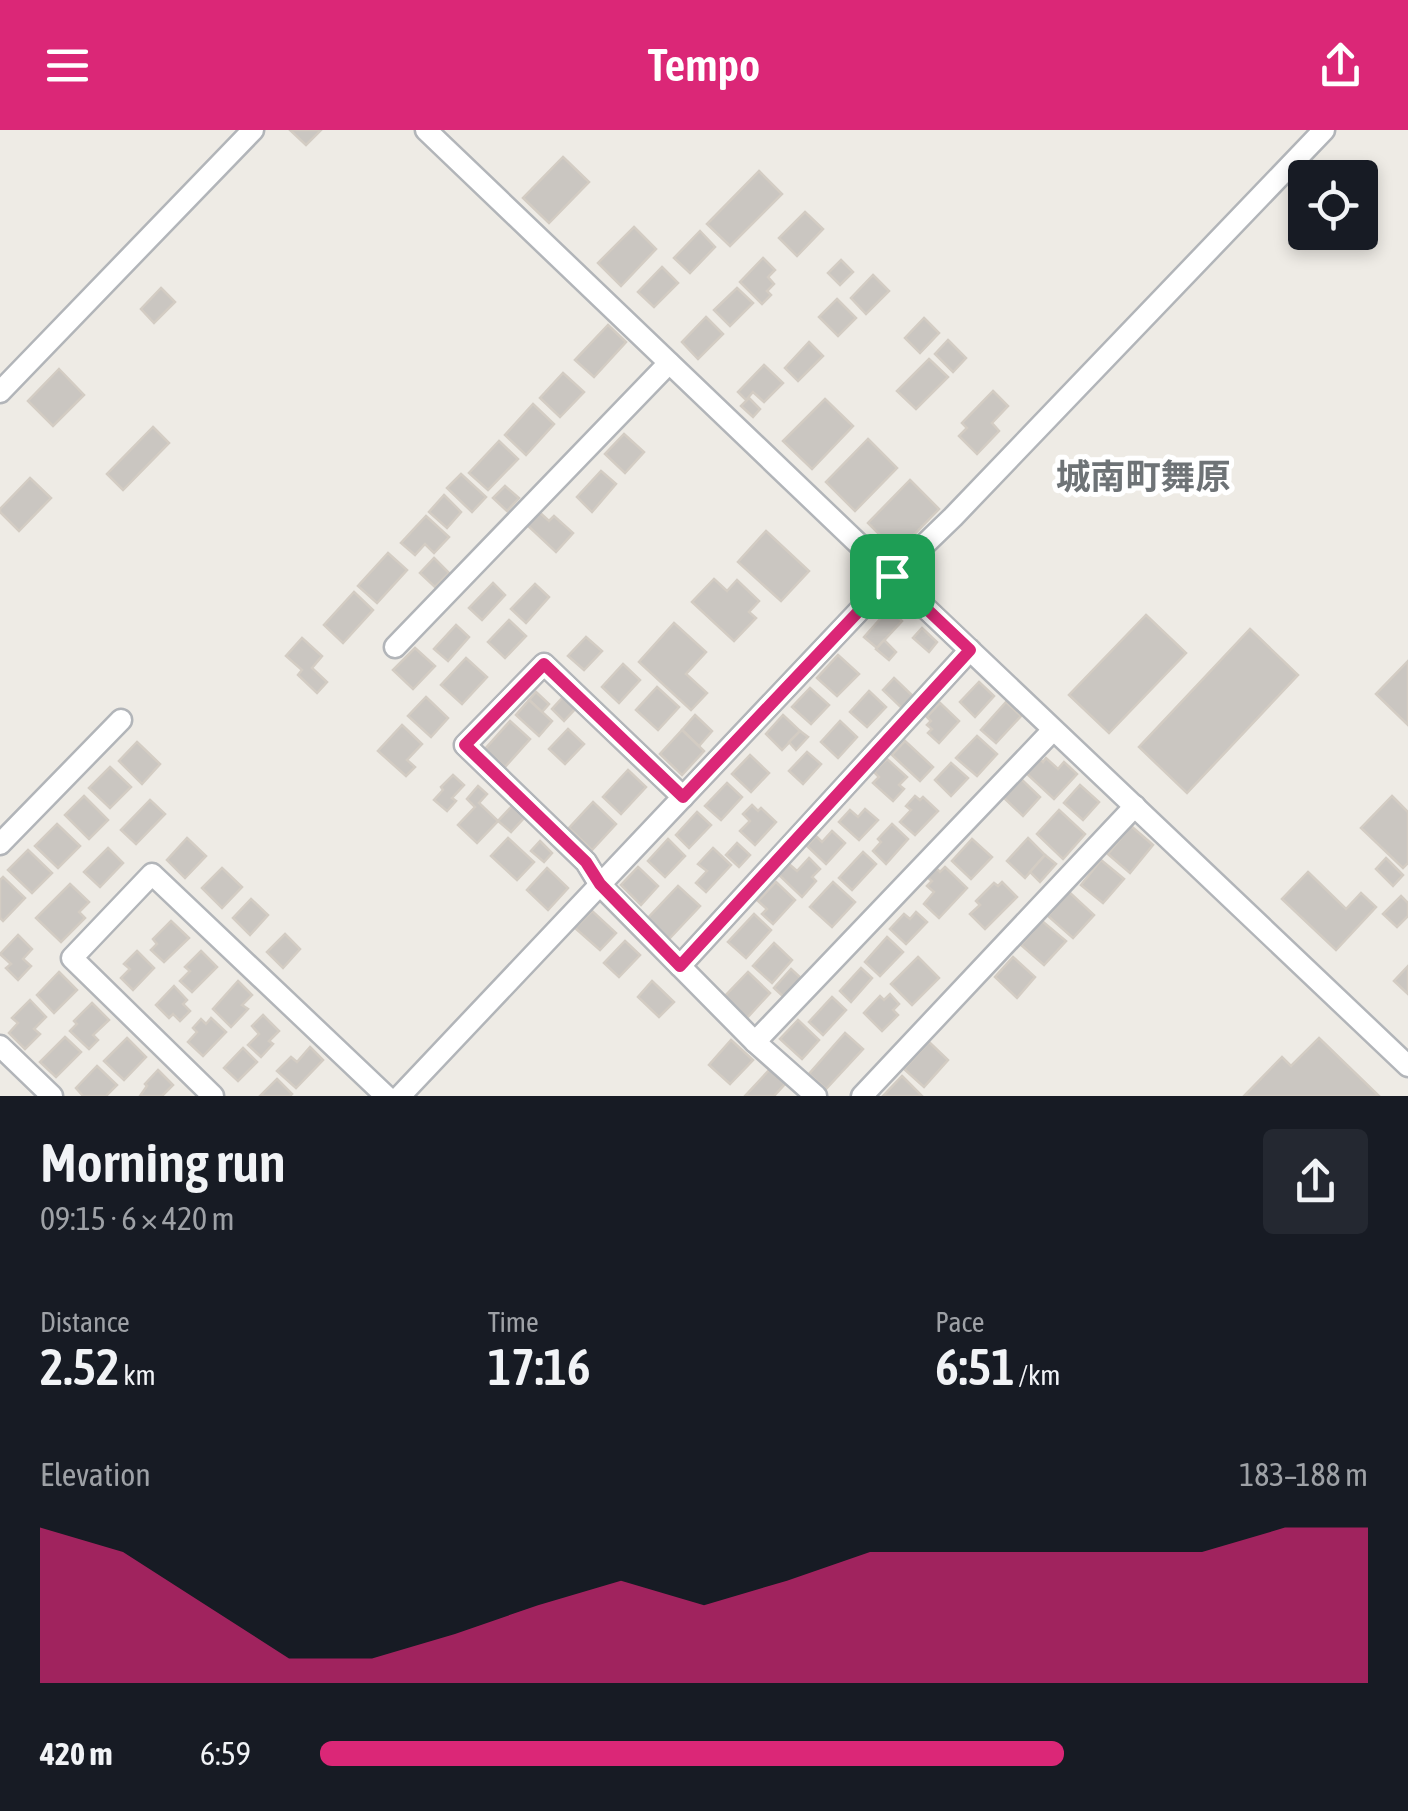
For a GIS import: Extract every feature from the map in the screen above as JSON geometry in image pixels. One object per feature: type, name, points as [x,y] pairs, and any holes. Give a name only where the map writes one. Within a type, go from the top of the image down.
[{"type":"street","points":[[0,392],[253,130]]},
{"type":"street","points":[[426,130],[1408,1066]]},
{"type":"street","points":[[400,1096],[892,576],[1324,130]]},
{"type":"street","points":[[395,647],[669,363]]},
{"type":"street","points":[[680,966],[970,650]]},
{"type":"street","points":[[683,797],[544,664],[465,745],[586,862],[600,884],[755,1042],[816,1096]]},
{"type":"street","points":[[0,844],[121,720]]},
{"type":"street","points":[[755,1042],[1054,730]]},
{"type":"street","points":[[862,1096],[1134,806]]},
{"type":"street","points":[[213,1096],[72,958],[152,874],[386,1096]]},
{"type":"street","points":[[0,1046],[52,1096]]},
{"type":"building","points":[[290,130],[321,130],[306,145]]},
{"type":"building","points":[[563,157],[589,182],[549,223],[523,198]]},
{"type":"building","points":[[759,171],[782,194],[730,246],[707,224]]},
{"type":"building","points":[[805,212],[823,229],[797,256],[779,238]]},
{"type":"building","points":[[634,227],[656,249],[621,286],[598,263]]},
{"type":"building","points":[[700,231],[715,247],[690,273],[674,258]]},
{"type":"building","points":[[763,258],[775,270],[768,277],[774,284],[767,291],[771,295],[762,304],[740,282]]},
{"type":"building","points":[[841,260],[853,272],[840,285],[828,273]]},
{"type":"building","points":[[662,267],[678,283],[654,307],[638,292]]},
{"type":"building","points":[[873,275],[889,291],[866,314],[851,298]]},
{"type":"building","points":[[161,288],[175,302],[154,323],[141,309]]},
{"type":"building","points":[[737,288],[753,303],[730,326],[714,310]]},
{"type":"building","points":[[837,299],[856,318],[838,336],[819,317]]},
{"type":"building","points":[[706,317],[723,334],[698,359],[682,342]]},
{"type":"building","points":[[924,318],[939,333],[920,353],[905,338]]},
{"type":"building","points":[[608,325],[626,342],[594,377],[575,360]]},
{"type":"building","points":[[948,340],[966,358],[953,372],[935,354]]},
{"type":"building","points":[[809,342],[823,356],[798,381],[785,368]]},
{"type":"building","points":[[929,359],[948,377],[916,409],[897,391]]},
{"type":"building","points":[[764,365],[783,383],[764,402],[753,392],[746,400],[738,392]]},
{"type":"building","points":[[59,369],[84,395],[53,426],[28,401]]},
{"type":"building","points":[[563,373],[584,392],[560,417],[540,398]]},
{"type":"building","points":[[993,391],[1008,406],[992,423],[999,431],[977,454],[959,436],[967,428],[962,423]]},
{"type":"building","points":[[749,398],[760,409],[753,417],[741,406]]},
{"type":"building","points":[[825,399],[853,426],[812,469],[783,441]]},
{"type":"building","points":[[533,404],[554,424],[526,455],[505,435]]},
{"type":"building","points":[[153,427],[169,443],[123,490],[107,474]]},
{"type":"building","points":[[624,434],[644,452],[625,473],[605,454]]},
{"type":"building","points":[[868,439],[897,468],[855,511],[826,482]]},
{"type":"building","points":[[499,441],[518,459],[488,490],[469,473]]},
{"type":"building","points":[[601,471],[616,484],[592,512],[577,497]]},
{"type":"building","points":[[461,474],[486,497],[472,512],[447,488]]},
{"type":"building","points":[[30,478],[51,498],[19,531],[0,509]]},
{"type":"building","points":[[910,480],[939,509],[897,552],[868,523]]},
{"type":"building","points":[[505,486],[519,498],[507,511],[493,498]]},
{"type":"building","points":[[444,495],[461,512],[447,528],[429,512]]},
{"type":"building","points":[[538,511],[549,521],[554,516],[573,533],[556,552],[526,524]]},
{"type":"building","points":[[426,516],[449,537],[434,553],[425,544],[415,555],[401,543]]},
{"type":"building","points":[[766,531],[809,571],[781,601],[738,562]]},
{"type":"building","points":[[388,553],[407,570],[377,603],[358,586]]},
{"type":"building","points":[[434,558],[449,573],[435,587],[420,573]]},
{"type":"building","points":[[714,579],[727,591],[737,580],[759,601],[749,612],[756,618],[734,641],[692,602]]},
{"type":"building","points":[[493,583],[505,595],[482,620],[469,608]]},
{"type":"building","points":[[535,584],[549,597],[526,623],[511,609]]},
{"type":"building","points":[[354,592],[373,610],[343,643],[324,625]]},
{"type":"building","points":[[889,609],[902,621],[877,648],[864,637]]},
{"type":"building","points":[[1146,615],[1186,653],[1109,733],[1069,695]]},
{"type":"building","points":[[509,620],[526,636],[505,658],[488,642]]},
{"type":"building","points":[[674,623],[706,652],[686,674],[707,693],[691,710],[639,662]]},
{"type":"building","points":[[456,625],[469,637],[448,661],[434,649]]},
{"type":"building","points":[[922,628],[937,642],[929,652],[913,638]]},
{"type":"building","points":[[1250,629],[1298,675],[1187,793],[1139,747]]},
{"type":"building","points":[[586,637],[602,651],[584,670],[568,656]]},
{"type":"building","points":[[302,638],[322,656],[312,668],[327,682],[317,693],[298,675],[302,670],[286,656]]},
{"type":"building","points":[[884,640],[896,652],[889,660],[876,649]]},
{"type":"building","points":[[415,648],[435,666],[413,689],[393,670]]},
{"type":"building","points":[[838,655],[859,674],[837,696],[817,678]]},
{"type":"building","points":[[466,658],[487,677],[462,704],[441,685]]},
{"type":"building","points":[[1408,661],[1408,725],[1376,694]]},
{"type":"building","points":[[623,664],[640,680],[619,703],[602,687]]},
{"type":"building","points":[[894,678],[917,700],[906,712],[883,690]]},
{"type":"building","points":[[979,682],[994,696],[975,717],[960,702]]},
{"type":"building","points":[[657,687],[679,707],[658,730],[636,710]]},
{"type":"building","points":[[810,688],[829,705],[811,724],[792,707]]},
{"type":"building","points":[[869,691],[886,707],[867,727],[850,712]]},
{"type":"building","points":[[536,692],[549,704],[542,712],[529,700]]},
{"type":"building","points":[[426,697],[448,718],[431,737],[408,716]]},
{"type":"building","points":[[563,697],[576,708],[564,721],[552,709]]},
{"type":"building","points":[[529,700],[552,721],[539,736],[516,715]]},
{"type":"building","points":[[1006,702],[1021,716],[996,743],[981,730]]},
{"type":"building","points":[[940,703],[959,721],[939,743],[928,733],[932,729],[927,725],[931,721],[927,717]]},
{"type":"building","points":[[695,715],[712,731],[699,746],[682,730]]},
{"type":"building","points":[[783,715],[800,731],[782,750],[766,734]]},
{"type":"building","points":[[510,721],[530,739],[505,767],[485,749]]},
{"type":"building","points":[[840,721],[857,737],[838,758],[821,742]]},
{"type":"building","points":[[402,725],[422,744],[407,760],[415,767],[406,776],[378,751]]},
{"type":"building","points":[[568,729],[584,744],[565,764],[549,749]]},
{"type":"building","points":[[682,730],[704,751],[682,775],[660,754]]},
{"type":"building","points":[[800,731],[808,737],[796,750],[789,742]]},
{"type":"building","points":[[977,736],[997,754],[977,776],[956,758]]},
{"type":"building","points":[[905,741],[933,767],[920,781],[892,755]]},
{"type":"building","points":[[137,742],[160,764],[142,784],[119,761]]},
{"type":"building","points":[[807,752],[821,764],[803,784],[789,771]]},
{"type":"building","points":[[750,755],[769,773],[751,792],[732,774]]},
{"type":"building","points":[[1039,758],[1043,762],[1046,758],[1058,769],[1064,762],[1077,774],[1054,799],[1026,773]]},
{"type":"building","points":[[887,759],[907,777],[899,785],[904,789],[893,801],[873,783],[879,777],[874,772]]},
{"type":"building","points":[[951,763],[968,778],[951,796],[935,780]]},
{"type":"building","points":[[110,767],[131,787],[110,808],[89,788]]},
{"type":"building","points":[[628,770],[646,787],[621,814],[603,797]]},
{"type":"building","points":[[453,775],[464,785],[447,811],[434,800]]},
{"type":"building","points":[[1021,779],[1040,797],[1023,816],[1004,798]]},
{"type":"building","points":[[727,783],[742,797],[721,820],[705,806]]},
{"type":"building","points":[[1080,785],[1099,802],[1083,820],[1064,803]]},
{"type":"building","points":[[478,786],[487,794],[479,803],[498,821],[477,843],[458,825],[475,807],[467,799]]},
{"type":"building","points":[[84,796],[108,820],[89,839],[65,815]]},
{"type":"building","points":[[915,796],[920,800],[923,797],[938,811],[915,835],[900,822],[911,810],[906,806]]},
{"type":"building","points":[[1392,796],[1408,812],[1408,863],[1403,868],[1361,828]]},
{"type":"building","points":[[150,800],[165,814],[136,844],[121,830]]},
{"type":"building","points":[[593,802],[616,824],[592,850],[569,828]]},
{"type":"building","points":[[752,805],[776,822],[755,845],[740,831],[750,821],[743,814]]},
{"type":"building","points":[[512,806],[524,818],[511,832],[498,821]]},
{"type":"building","points":[[865,809],[878,820],[859,840],[839,822],[850,810],[858,817]]},
{"type":"building","points":[[1059,810],[1085,834],[1063,859],[1037,834]]},
{"type":"building","points":[[697,812],[711,825],[689,848],[676,835]]},
{"type":"building","points":[[57,824],[80,846],[58,868],[35,846]]},
{"type":"building","points":[[892,824],[908,839],[886,864],[873,851]]},
{"type":"building","points":[[1131,826],[1153,845],[1130,873],[1108,854]]},
{"type":"building","points":[[832,831],[845,843],[826,864],[807,846],[816,836],[822,842]]},
{"type":"building","points":[[187,838],[206,856],[185,878],[167,860]]},
{"type":"building","points":[[508,838],[534,862],[517,880],[491,856]]},
{"type":"building","points":[[1028,838],[1045,855],[1025,878],[1007,861]]},
{"type":"building","points":[[668,839],[685,856],[665,877],[648,861]]},
{"type":"building","points":[[972,839],[992,857],[971,879],[952,861]]},
{"type":"building","points":[[540,841],[552,853],[544,862],[531,851]]},
{"type":"building","points":[[737,843],[750,855],[739,867],[726,855]]},
{"type":"building","points":[[108,848],[123,863],[100,887],[84,872]]},
{"type":"building","points":[[713,848],[731,865],[706,892],[696,883],[707,871],[698,864]]},
{"type":"building","points":[[28,850],[52,873],[32,893],[8,870]]},
{"type":"building","points":[[863,852],[876,864],[852,890],[839,878]]},
{"type":"building","points":[[1045,855],[1056,864],[1040,882],[1030,872]]},
{"type":"building","points":[[809,858],[820,869],[812,877],[816,881],[802,897],[779,875],[789,864],[797,871]]},
{"type":"building","points":[[1386,858],[1403,875],[1393,886],[1376,869]]},
{"type":"building","points":[[1101,860],[1124,879],[1103,903],[1081,885]]},
{"type":"building","points":[[638,867],[658,886],[641,905],[621,885]]},
{"type":"building","points":[[945,867],[967,888],[939,918],[924,904],[934,892],[927,886],[932,881],[927,877],[936,868],[940,872]]},
{"type":"building","points":[[222,868],[242,887],[222,908],[202,888]]},
{"type":"building","points":[[547,868],[568,888],[548,910],[527,890]]},
{"type":"building","points":[[1308,872],[1346,909],[1361,893],[1376,907],[1336,950],[1282,899]]},
{"type":"building","points":[[3,877],[25,898],[3,921],[0,880]]},
{"type":"building","points":[[776,882],[795,900],[773,924],[762,914],[767,909],[758,901]]},
{"type":"building","points":[[833,882],[855,902],[832,927],[810,907]]},
{"type":"building","points":[[1002,882],[1017,897],[985,929],[970,914],[980,905],[976,901],[994,883],[998,886]]},
{"type":"building","points":[[70,884],[89,902],[79,912],[85,918],[61,942],[36,918]]},
{"type":"building","points":[[678,886],[700,906],[669,939],[647,919]]},
{"type":"building","points":[[1069,892],[1094,915],[1073,938],[1048,916]]},
{"type":"building","points":[[1401,896],[1408,903],[1408,916],[1397,927],[1383,914]]},
{"type":"building","points":[[251,899],[268,915],[250,935],[233,918]]},
{"type":"building","points":[[592,911],[616,933],[600,950],[575,928]]},
{"type":"building","points":[[916,912],[927,922],[906,944],[890,929],[904,914],[910,919]]},
{"type":"building","points":[[754,914],[771,930],[746,958],[728,942]]},
{"type":"building","points":[[171,921],[189,938],[164,962],[151,950],[157,944],[153,939]]},
{"type":"building","points":[[1042,921],[1066,941],[1044,965],[1021,945]]},
{"type":"building","points":[[285,934],[300,949],[283,968],[267,952]]},
{"type":"building","points":[[18,935],[32,949],[23,959],[31,966],[18,980],[6,968],[11,964],[0,954]]},
{"type":"building","points":[[887,937],[903,952],[880,976],[865,962]]},
{"type":"building","points":[[625,941],[640,955],[619,977],[604,963]]},
{"type":"building","points":[[774,943],[792,960],[772,983],[753,966]]},
{"type":"building","points":[[137,951],[154,968],[133,990],[121,978],[130,969],[124,964]]},
{"type":"building","points":[[201,951],[217,967],[192,992],[180,981],[190,971],[185,967]]},
{"type":"building","points":[[918,957],[939,978],[912,1005],[891,984]]},
{"type":"building","points":[[1013,957],[1035,977],[1017,998],[995,977]]},
{"type":"building","points":[[1408,966],[1408,994],[1394,981]]},
{"type":"building","points":[[861,968],[872,978],[851,1002],[840,991]]},
{"type":"building","points":[[791,969],[804,981],[786,999],[774,988]]},
{"type":"building","points":[[59,972],[77,990],[54,1013],[37,995]]},
{"type":"building","points":[[748,972],[770,993],[747,1018],[724,997]]},
{"type":"building","points":[[238,981],[252,995],[242,1005],[248,1009],[231,1027],[213,1009]]},
{"type":"building","points":[[652,981],[674,1002],[659,1017],[638,997]]},
{"type":"building","points":[[174,986],[187,1000],[183,1004],[190,1011],[180,1021],[173,1014],[169,1018],[156,1005]]},
{"type":"building","points":[[890,994],[899,1004],[893,1010],[898,1015],[882,1031],[864,1013],[880,996],[884,1000]]},
{"type":"building","points":[[832,997],[846,1010],[823,1035],[809,1022]]},
{"type":"building","points":[[30,1000],[46,1017],[34,1029],[40,1034],[25,1049],[9,1033],[18,1023],[12,1018]]},
{"type":"building","points":[[92,1003],[109,1020],[93,1035],[98,1040],[89,1049],[70,1031],[77,1024],[74,1021]]},
{"type":"building","points":[[263,1015],[279,1031],[261,1057],[248,1045],[259,1034],[252,1026]]},
{"type":"building","points":[[211,1018],[226,1032],[203,1056],[188,1042],[201,1019],[206,1024]]},
{"type":"building","points":[[798,1020],[819,1040],[802,1059],[780,1039]]},
{"type":"building","points":[[845,1033],[863,1049],[826,1089],[809,1074]]},
{"type":"building","points":[[65,1037],[81,1052],[56,1077],[40,1062]]},
{"type":"building","points":[[127,1038],[146,1057],[124,1080],[104,1061]]},
{"type":"building","points":[[1319,1038],[1379,1096],[1244,1096],[1282,1057],[1291,1066]]},
{"type":"building","points":[[731,1040],[753,1060],[730,1084],[709,1065]]},
{"type":"building","points":[[929,1042],[948,1060],[924,1087],[904,1069]]},
{"type":"building","points":[[310,1047],[323,1060],[296,1088],[277,1071],[291,1057],[297,1062]]},
{"type":"building","points":[[243,1048],[257,1062],[238,1081],[224,1068]]},
{"type":"building","points":[[97,1066],[117,1085],[106,1096],[83,1096],[76,1088]]},
{"type":"building","points":[[770,1069],[785,1084],[774,1096],[745,1096]]},
{"type":"building","points":[[158,1070],[173,1085],[162,1096],[140,1096],[145,1084]]},
{"type":"building","points":[[902,1076],[922,1096],[883,1096]]},
{"type":"building","points":[[277,1079],[292,1094],[260,1096]]},
{"type":"district","name":"城南町舞原","points":[[1143,477]]},
{"type":"route","points":[[892,576],[970,650],[680,966],[600,884],[586,862],[465,745],[544,664],[683,797],[892,576]]}]
